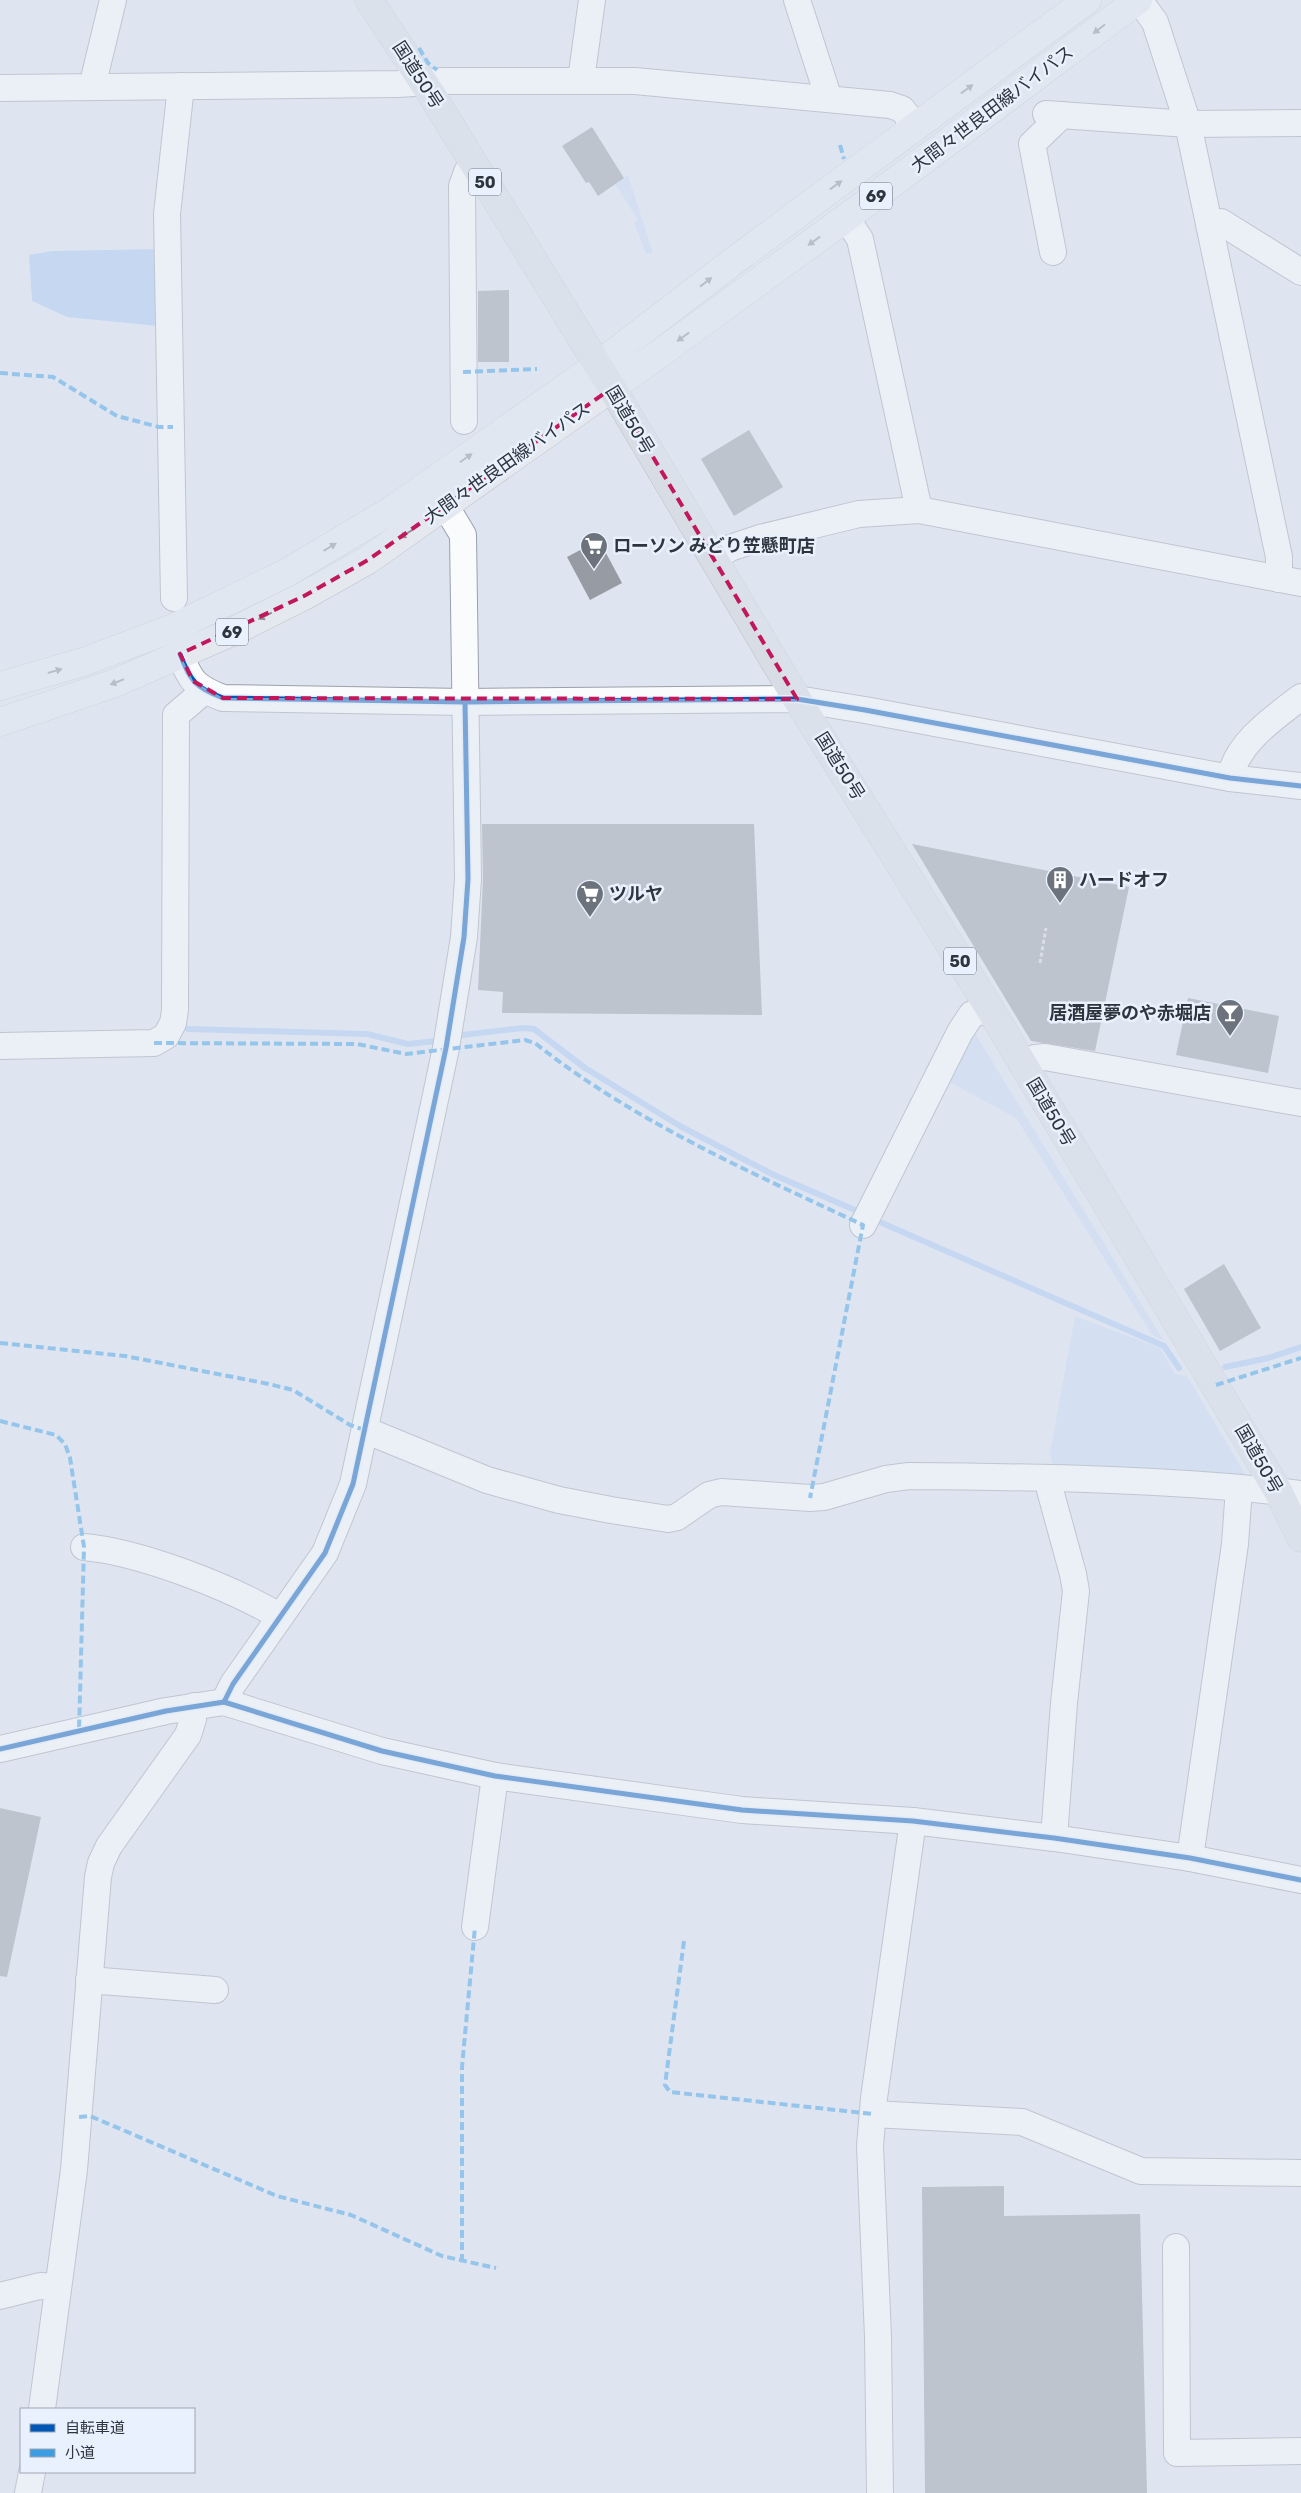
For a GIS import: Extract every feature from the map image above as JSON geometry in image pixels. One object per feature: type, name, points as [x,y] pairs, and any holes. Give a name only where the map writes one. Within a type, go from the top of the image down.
[{"type":"highway","name":"国道50号","points":[[369,0],[423,82],[598,365],[797,699],[1290,1492],[1301,1538]]},
{"type":"main road","name":"大間々世良田線バイパス","points":[[0,686],[83,662],[174,628],[288,572],[392,510],[598,365],[1087,0]]},
{"type":"main road","name":"大間々世良田線バイパス","points":[[0,722],[115,683],[232,632],[304,596],[368,560],[446,507],[846,218],[1138,0]]},
{"type":"street","points":[[92,88],[113,0]]},
{"type":"street","points":[[581,80],[592,0]]},
{"type":"street","points":[[796,0],[829,98]]},
{"type":"street","points":[[1138,0],[1155,22],[1188,124],[1279,558],[1290,581]]},
{"type":"street","points":[[0,88],[581,80],[635,81],[829,98],[897,106],[916,126]]},
{"type":"street","points":[[174,598],[167,214],[181,86]]},
{"type":"street","points":[[1053,252],[1032,144],[1054,115],[1188,124],[1301,123]]},
{"type":"street","points":[[464,421],[462,186],[467,172],[476,168]]},
{"type":"street","points":[[846,218],[860,239],[919,510]]},
{"type":"street","points":[[1209,224],[1222,222],[1301,272]]},
{"type":"street","points":[[224,1702],[233,1684],[324,1554],[353,1484],[446,1048],[464,937],[468,879],[463,535],[446,507]]},
{"type":"street","points":[[714,558],[730,548],[760,538],[859,514],[919,510],[1290,581]]},
{"type":"street","points":[[180,654],[193,682],[204,691],[223,698],[465,702],[797,699],[1230,778],[1301,786]]},
{"type":"street","points":[[0,1046],[154,1043],[166,1036],[175,1010],[176,715],[204,691]]},
{"type":"street","points":[[1230,778],[1235,761],[1244,747],[1258,732],[1301,697]]},
{"type":"street","points":[[863,1225],[960,1032],[972,1014],[990,1009]]},
{"type":"street","points":[[1023,1065],[1035,1058],[1045,1057],[1301,1103]]},
{"type":"street","points":[[365,1430],[487,1480],[559,1500],[668,1519],[686,1513],[709,1495],[721,1492],[810,1498],[824,1497],[886,1479],[909,1476],[1050,1478],[1290,1492]]},
{"type":"street","points":[[1050,1478],[1050,1490],[1076,1591],[1064,1703],[1054,1838]]},
{"type":"street","points":[[1190,1858],[1235,1544],[1239,1488]]},
{"type":"street","points":[[84,1547],[167,1567],[262,1606],[279,1616]]},
{"type":"street","points":[[0,1749],[194,1706],[224,1702],[382,1751],[495,1776],[742,1810],[913,1820],[1054,1838],[1190,1858],[1301,1880]]},
{"type":"street","points":[[42,2408],[78,2124],[89,1980],[101,1862],[116,1835],[188,1735],[193,1719],[194,1706]]},
{"type":"street","points":[[475,1927],[495,1776]]},
{"type":"street","points":[[880,2493],[878,2337],[870,2146],[913,1820]]},
{"type":"street","points":[[89,1980],[215,1990]]},
{"type":"street","points":[[873,2114],[1022,2122],[1141,2171],[1301,2173]]},
{"type":"street","points":[[1176,2247],[1177,2453],[1301,2450]]},
{"type":"street","points":[[0,2296],[40,2286],[58,2286]]},
{"type":"street","points":[[28,2493],[32,2473]]},
{"type":"path","points":[[1040,964],[1046,928]]},
{"type":"highlighted area","points":[[612,388],[797,699],[223,698],[193,681],[180,654],[304,596],[368,560]]},
{"type":"shaded area","points":[[628,175],[653,253],[646,254],[634,222],[638,220],[615,184]]},
{"type":"shaded area","points":[[973,1030],[1164,1341],[1152,1335],[1016,1118],[942,1078]]},
{"type":"shaded area","points":[[1075,1316],[1160,1348],[1175,1374],[1187,1376],[1245,1474],[1226,1479],[1053,1469],[1050,1452]]},
{"type":"water","points":[[160,249],[157,326],[67,317],[32,301],[29,255],[52,251]]},
{"type":"building","points":[[592,127],[624,178],[598,196],[589,182],[586,183],[562,146]]},
{"type":"building","points":[[509,290],[509,362],[478,362],[478,291]]},
{"type":"building","points":[[749,430],[783,487],[734,516],[701,459]]},
{"type":"building","name":"ローソン みどり笠懸町店","points":[[599,540],[622,583],[590,600],[567,557]]},
{"type":"building","points":[[482,824],[754,824],[762,1015],[502,1013],[503,992],[478,990],[483,879]]},
{"type":"building","points":[[912,844],[1129,887],[1095,1051],[1031,1041]]},
{"type":"building","points":[[1188,998],[1279,1016],[1268,1073],[1176,1055]]},
{"type":"building","points":[[1224,1264],[1261,1328],[1220,1351],[1184,1289]]},
{"type":"building","points":[[0,1808],[41,1817],[7,1977],[0,1976]]},
{"type":"building","points":[[1004,2186],[1004,2216],[1140,2214],[1147,2493],[925,2493],[922,2187]]},
{"type":"waterway","points":[[462,1035],[523,1028],[534,1029],[585,1068],[680,1126],[774,1175],[855,1210]]},
{"type":"waterway","points":[[188,1029],[367,1034],[408,1044],[436,1041]]},
{"type":"waterway","points":[[882,1223],[1164,1346],[1179,1368]]},
{"type":"waterway","points":[[1225,1367],[1268,1358],[1301,1347]]},
{"type":"marked path","points":[[419,48],[428,63],[437,70]]},
{"type":"marked path","points":[[840,145],[844,159]]},
{"type":"marked path","points":[[463,372],[537,369]]},
{"type":"marked path","points":[[0,373],[53,377],[117,416],[159,427],[173,427]]},
{"type":"marked path","points":[[154,1043],[357,1044],[406,1054],[525,1040],[535,1043],[573,1071],[652,1121],[735,1165],[863,1225],[810,1498]]},
{"type":"marked path","points":[[0,1343],[125,1356],[269,1384],[293,1390],[350,1425],[365,1430]]},
{"type":"marked path","points":[[1216,1385],[1301,1358]]},
{"type":"marked path","points":[[0,1421],[56,1435],[65,1444],[70,1458],[84,1547],[79,1731]]},
{"type":"marked path","points":[[462,2262],[462,2067],[475,1927]]},
{"type":"marked path","points":[[684,1941],[665,2085],[670,2092],[873,2114]]},
{"type":"marked path","points":[[79,2117],[90,2116],[277,2196],[351,2215],[442,2256],[496,2268]]},
{"type":"cycle path","points":[[180,654],[187,671],[195,682],[206,691],[223,698],[465,702],[797,699],[1230,778],[1301,786]]},
{"type":"cycle path","points":[[224,1702],[233,1684],[325,1553],[353,1484],[446,1048],[464,937],[468,879],[465,702]]},
{"type":"cycle path","points":[[0,1749],[166,1711],[224,1702],[382,1751],[495,1776],[742,1810],[913,1821],[1054,1838],[1190,1858],[1301,1880]]},
{"type":"place","name":"ローソン みどり笠懸町店","points":[[594,570]]},
{"type":"place","name":"ハードオフ","points":[[1060,904]]},
{"type":"place","name":"ツルヤ","points":[[590,918]]},
{"type":"place","name":"居酒屋夢のや赤堀店","points":[[1230,1037]]}]
